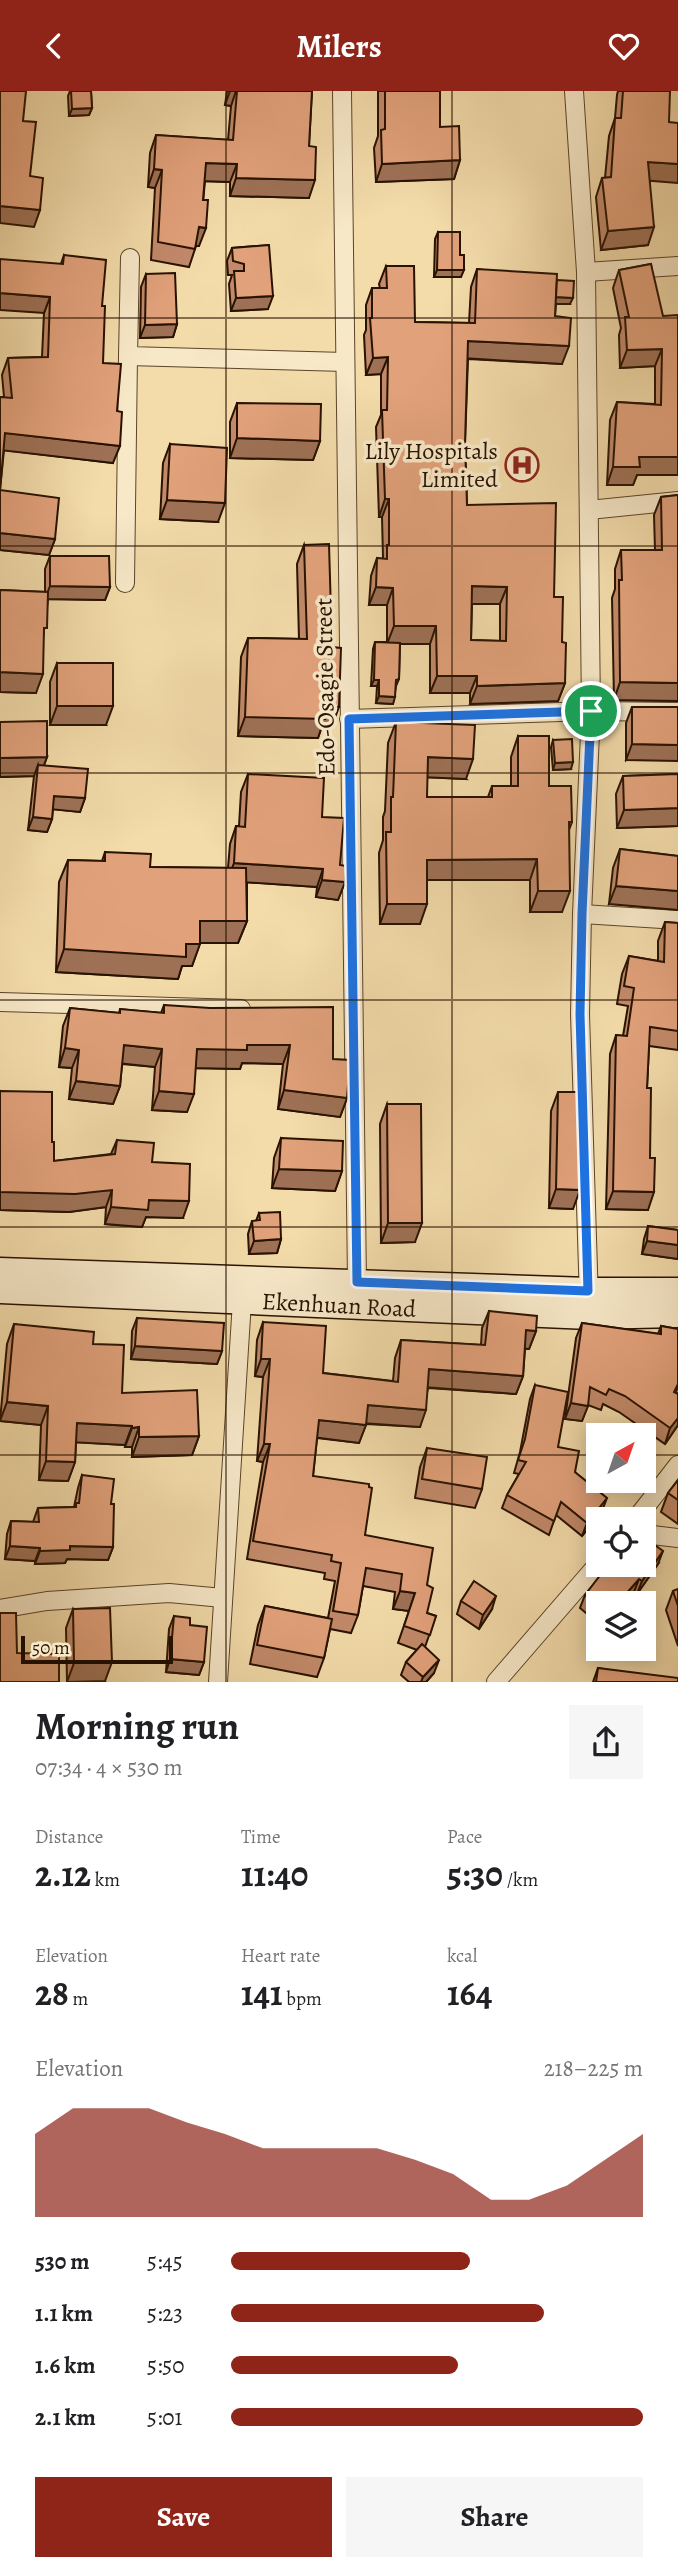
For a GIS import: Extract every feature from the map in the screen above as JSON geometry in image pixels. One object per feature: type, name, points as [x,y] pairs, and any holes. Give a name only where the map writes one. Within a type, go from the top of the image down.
[{"type":"main road","name":"Ekenhuan Road","points":[[0,1271],[357,1282],[678,1314]]},
{"type":"main road","name":"Ekenhuan Road","points":[[0,1290],[242,1301],[589,1304],[678,1291]]},
{"type":"street","name":"Edo-Osagie Street","points":[[342,91],[349,719],[346,1012],[357,1282]]},
{"type":"street","points":[[574,91],[586,272],[589,510],[591,711],[580,1014],[589,1304]]},
{"type":"street","points":[[125,583],[130,258]]},
{"type":"street","points":[[586,272],[678,266]]},
{"type":"street","points":[[128,356],[345,362]]},
{"type":"street","points":[[589,510],[678,501]]},
{"type":"street","points":[[349,719],[591,711],[678,712]]},
{"type":"street","points":[[582,914],[678,919]]},
{"type":"street","points":[[0,1002],[258,1009]]},
{"type":"street","points":[[218,1682],[242,1301]]},
{"type":"street","points":[[645,1507],[678,1465]]},
{"type":"street","points":[[656,1535],[678,1538]]},
{"type":"street","points":[[496,1682],[587,1577]]},
{"type":"street","points":[[0,1609],[47,1601],[169,1593],[223,1598]]},
{"type":"building","points":[[0,91],[26,91],[23,121],[36,122],[30,176],[43,178],[40,210],[0,206]]},
{"type":"building","points":[[71,91],[91,91],[92,108],[72,109]]},
{"type":"building","points":[[237,91],[312,91],[309,146],[316,147],[315,180],[236,178],[237,164],[206,163],[203,200],[208,200],[206,228],[199,227],[195,249],[158,242],[162,170],[154,169],[156,135],[233,140]]},
{"type":"building","points":[[385,91],[440,91],[440,127],[459,126],[460,160],[382,164],[381,130],[385,129]]},
{"type":"building","points":[[623,91],[670,91],[669,122],[678,123],[678,164],[648,162],[654,227],[608,231],[602,178],[611,177],[615,118],[621,118]]},
{"type":"building","points":[[438,232],[460,232],[460,255],[464,255],[464,270],[437,270]]},
{"type":"building","points":[[269,245],[273,296],[236,298],[234,271],[244,271],[244,264],[233,261],[232,248]]},
{"type":"building","points":[[64,255],[106,260],[102,306],[105,306],[103,363],[121,364],[117,411],[122,412],[120,446],[5,433],[0,490],[0,397],[12,398],[8,358],[48,357],[50,297],[0,293],[0,259],[63,264]]},
{"type":"building","points":[[651,264],[663,316],[678,315],[678,457],[639,457],[640,467],[613,467],[617,402],[661,405],[662,349],[627,350],[625,317],[629,317],[619,270]]},
{"type":"building","points":[[386,266],[414,266],[415,322],[475,323],[477,269],[557,274],[555,316],[571,318],[569,346],[468,341],[465,443],[467,505],[556,503],[554,597],[563,597],[565,683],[477,686],[477,676],[437,676],[436,626],[394,626],[393,588],[376,587],[377,558],[387,559],[389,545],[389,499],[385,499],[382,410],[387,410],[388,357],[373,358],[370,318],[372,288],[387,288]],"holes":[[[472,586],[507,587],[506,641],[471,640]]]},
{"type":"building","points":[[175,273],[177,324],[145,325],[146,274]]},
{"type":"building","points":[[557,280],[574,281],[573,298],[556,297]]},
{"type":"building","points":[[237,403],[321,404],[320,441],[237,438]]},
{"type":"building","points":[[170,444],[227,448],[225,503],[167,500]]},
{"type":"building","points":[[0,490],[59,498],[55,539],[0,533]]},
{"type":"building","points":[[678,495],[678,683],[620,682],[621,550],[662,550],[661,497]]},
{"type":"building","points":[[329,544],[332,647],[341,648],[339,707],[325,706],[325,719],[245,717],[248,638],[307,639],[304,545]]},
{"type":"building","points":[[50,556],[109,556],[110,587],[50,586]]},
{"type":"building","points":[[0,590],[48,592],[43,674],[0,672]]},
{"type":"building","points":[[375,642],[400,643],[399,679],[396,680],[395,697],[379,696],[379,680],[374,680]]},
{"type":"building","points":[[57,663],[113,663],[113,706],[57,706]]},
{"type":"building","points":[[632,707],[678,707],[678,745],[632,744]]},
{"type":"building","points":[[47,721],[47,757],[0,758],[0,722]]},
{"type":"building","points":[[396,722],[475,725],[473,759],[428,757],[427,797],[492,797],[492,786],[518,786],[518,736],[549,736],[549,786],[571,786],[570,891],[538,891],[537,859],[427,860],[427,904],[387,904],[386,832],[391,832]]},
{"type":"building","points":[[572,739],[573,762],[555,763],[553,740]]},
{"type":"building","points":[[38,765],[88,769],[85,798],[54,796],[52,819],[33,817]]},
{"type":"building","points":[[248,774],[324,778],[322,817],[344,818],[340,865],[346,866],[345,882],[322,880],[323,869],[234,863],[236,826],[245,827]]},
{"type":"building","points":[[678,774],[678,808],[624,810],[623,776]]},
{"type":"building","points":[[620,849],[678,856],[678,891],[616,886]]},
{"type":"building","points":[[105,852],[151,854],[150,867],[246,868],[247,921],[200,921],[200,944],[186,944],[186,957],[64,949],[68,860],[105,861]]},
{"type":"building","points":[[665,922],[678,923],[678,1031],[650,1027],[647,1088],[651,1088],[650,1158],[655,1158],[654,1192],[613,1191],[616,1035],[627,1036],[634,988],[624,986],[629,956],[664,962]]},
{"type":"building","points":[[164,1005],[210,1008],[333,1007],[333,1059],[350,1060],[347,1098],[284,1090],[290,1045],[247,1045],[247,1050],[197,1049],[194,1094],[159,1091],[162,1049],[124,1045],[120,1086],[76,1081],[79,1050],[65,1048],[70,1008],[120,1013],[120,1009],[164,1013]]},
{"type":"building","points":[[0,1091],[52,1092],[54,1161],[115,1154],[117,1140],[154,1143],[152,1162],[190,1164],[189,1201],[149,1200],[148,1210],[111,1207],[112,1190],[75,1194],[0,1192]]},
{"type":"building","points":[[558,1092],[579,1092],[580,1190],[556,1189]]},
{"type":"building","points":[[387,1104],[421,1104],[422,1223],[388,1223]]},
{"type":"building","points":[[281,1138],[343,1141],[342,1171],[279,1169]]},
{"type":"building","points":[[280,1212],[281,1239],[254,1241],[252,1221],[260,1220],[259,1213]]},
{"type":"building","points":[[648,1226],[678,1230],[678,1245],[647,1241]]},
{"type":"building","points":[[489,1311],[537,1316],[536,1331],[526,1330],[523,1376],[429,1369],[426,1410],[368,1405],[366,1425],[319,1420],[313,1476],[369,1484],[372,1488],[365,1535],[433,1548],[427,1585],[433,1588],[427,1613],[436,1616],[430,1635],[404,1626],[415,1593],[400,1591],[402,1574],[366,1568],[358,1615],[333,1611],[341,1563],[331,1561],[332,1555],[253,1541],[270,1444],[264,1444],[270,1359],[261,1359],[263,1322],[326,1326],[323,1373],[398,1382],[401,1340],[485,1345]]},
{"type":"building","points":[[137,1318],[224,1323],[222,1351],[135,1346]]},
{"type":"building","points":[[582,1323],[661,1334],[661,1326],[678,1329],[678,1384],[674,1392],[678,1394],[678,1418],[670,1428],[625,1396],[609,1389],[606,1395],[590,1387],[588,1406],[571,1403]]},
{"type":"building","points":[[14,1324],[94,1332],[93,1344],[124,1345],[122,1393],[197,1390],[199,1436],[139,1437],[139,1427],[77,1423],[75,1462],[46,1461],[48,1406],[7,1402]]},
{"type":"building","points":[[535,1385],[568,1392],[558,1447],[579,1451],[575,1472],[586,1481],[586,1493],[601,1493],[607,1498],[600,1507],[586,1507],[586,1522],[561,1502],[554,1521],[507,1495],[526,1462],[518,1460],[525,1439]]},
{"type":"building","points":[[427,1448],[487,1457],[482,1489],[422,1479]]},
{"type":"building","points":[[82,1475],[114,1479],[111,1504],[114,1504],[113,1547],[70,1546],[70,1550],[40,1551],[40,1548],[10,1546],[11,1521],[39,1522],[38,1508],[76,1507],[76,1503],[79,1503]]},
{"type":"building","points":[[678,1480],[678,1500],[668,1493]]},
{"type":"building","points":[[656,1546],[663,1551],[656,1561]]},
{"type":"building","points":[[599,1577],[645,1577],[642,1581],[639,1579],[628,1591],[588,1591]]},
{"type":"building","points":[[474,1581],[496,1596],[483,1615],[461,1601]]},
{"type":"building","points":[[678,1589],[678,1606],[673,1591]]},
{"type":"building","points":[[265,1606],[332,1619],[324,1658],[257,1645]]},
{"type":"building","points":[[110,1608],[112,1662],[74,1663],[73,1609]]},
{"type":"building","points":[[0,1613],[16,1613],[17,1653],[59,1654],[59,1682],[0,1682]]},
{"type":"building","points":[[174,1616],[190,1618],[190,1625],[207,1627],[204,1662],[170,1659]]},
{"type":"building","points":[[422,1644],[439,1660],[423,1677],[406,1662]]},
{"type":"building","points":[[598,1668],[678,1678],[678,1682],[596,1682]]},
{"type":"place","name":"Lily Hospitals Limited","points":[[522,465]]},
{"type":"route","points":[[591,711],[580,1014],[588,1291],[357,1282],[349,719],[591,711]]}]
